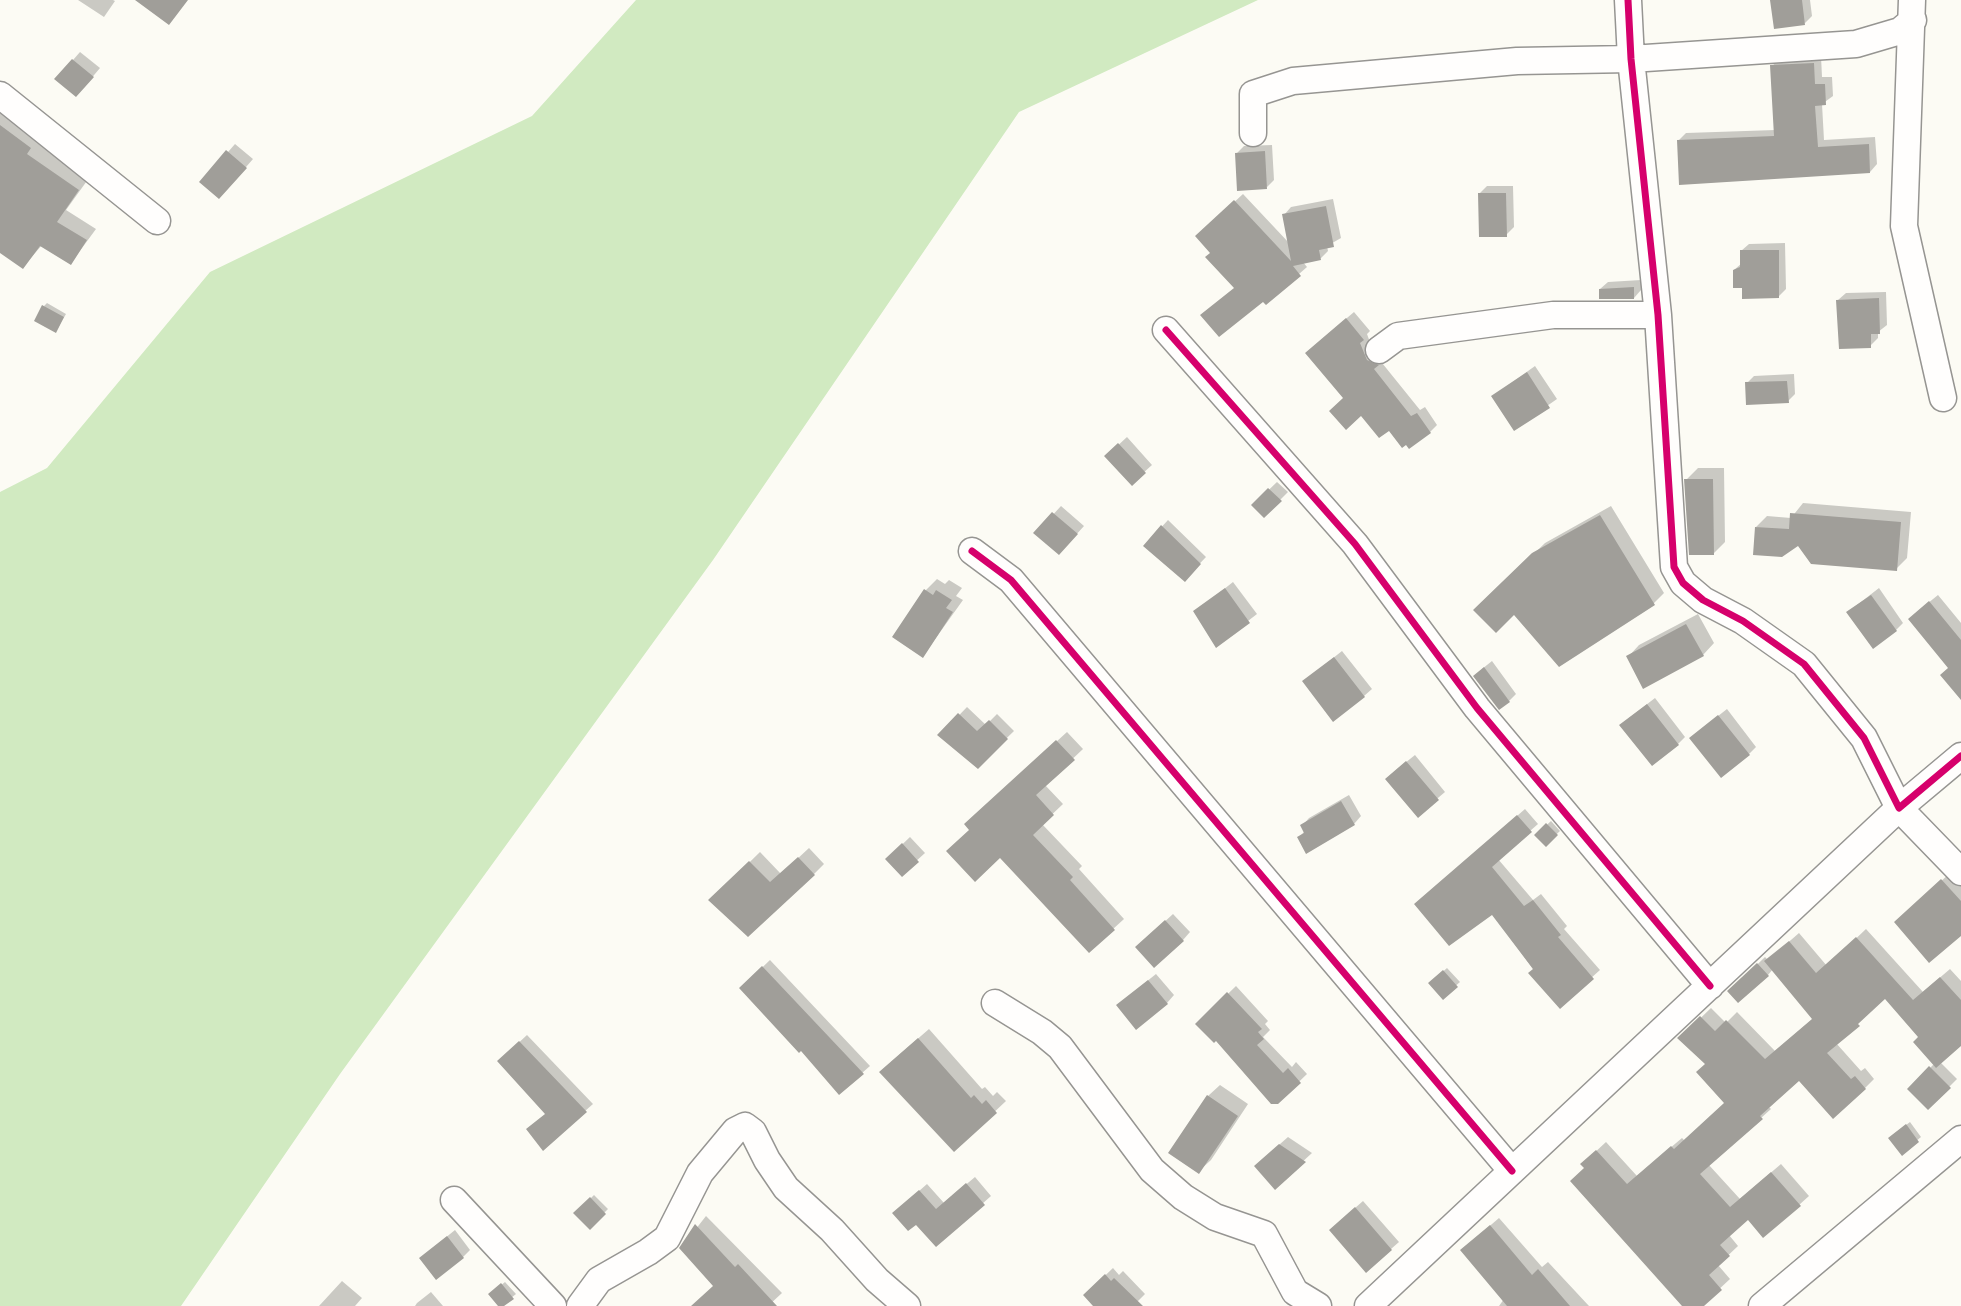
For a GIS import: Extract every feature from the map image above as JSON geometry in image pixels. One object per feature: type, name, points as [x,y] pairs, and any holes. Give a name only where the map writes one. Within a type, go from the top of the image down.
[{"type":"street","points":[[1628,0],[1631,59],[1658,315],[1674,568],[1683,583],[1703,600],[1743,621],[1804,664],[1864,738],[1899,808],[1961,872]]},
{"type":"street","points":[[1253,133],[1253,94],[1293,81],[1517,61],[1631,59],[1856,44],[1900,31],[1912,10]]},
{"type":"street","points":[[1912,10],[1905,226],[1943,398]]},
{"type":"street","points":[[0,95],[157,221]]},
{"type":"street","points":[[1379,350],[1398,335],[1553,315],[1658,315]]},
{"type":"street","points":[[1166,330],[1355,544],[1476,708],[1710,986]]},
{"type":"street","points":[[972,551],[1011,580],[1512,1171]]},
{"type":"street","points":[[1368,1306],[1899,808],[1961,756]]},
{"type":"street","points":[[995,1003],[1042,1032],[1060,1047],[1152,1170],[1183,1197],[1215,1217],[1264,1234],[1295,1292],[1318,1306]]},
{"type":"street","points":[[580,1306],[599,1280],[667,1238],[700,1173],[735,1131],[745,1126],[753,1132],[767,1160],[786,1188],[832,1230],[877,1280],[907,1306]]},
{"type":"street","points":[[1762,1306],[1961,1139]]},
{"type":"street","points":[[454,1200],[553,1306]]},
{"type":"green space","points":[[636,0],[1258,0],[1019,112],[713,560],[340,1074],[181,1306],[0,1306],[0,492],[47,468],[210,272],[532,116]]},
{"type":"building","points":[[135,0],[188,0],[169,25]]},
{"type":"building","points":[[1770,0],[1802,0],[1805,25],[1774,29]]},
{"type":"building","points":[[72,59],[94,77],[76,97],[54,79]]},
{"type":"building","points":[[1814,63],[1815,84],[1825,84],[1826,105],[1815,106],[1818,147],[1869,144],[1870,173],[1679,185],[1677,140],[1774,136],[1770,65]]},
{"type":"building","points":[[0,125],[31,148],[27,154],[79,190],[57,222],[87,240],[71,265],[40,246],[23,269],[0,253]]},
{"type":"building","points":[[226,150],[247,168],[219,199],[199,182]]},
{"type":"building","points":[[1265,151],[1267,189],[1237,191],[1235,153]]},
{"type":"building","points":[[1478,193],[1506,193],[1507,237],[1479,237]]},
{"type":"building","points":[[1234,200],[1291,261],[1282,214],[1326,206],[1334,247],[1319,250],[1321,260],[1293,266],[1301,276],[1266,305],[1263,302],[1219,337],[1200,315],[1234,288],[1205,257],[1210,253],[1195,236]]},
{"type":"building","points":[[1740,250],[1779,250],[1779,298],[1742,299],[1742,288],[1733,288],[1733,270],[1740,267]]},
{"type":"building","points":[[1634,287],[1634,299],[1599,299],[1599,289]]},
{"type":"building","points":[[1879,298],[1880,334],[1871,334],[1871,348],[1839,349],[1836,300]]},
{"type":"building","points":[[42,305],[64,317],[56,333],[34,321]]},
{"type":"building","points":[[1346,318],[1364,340],[1360,343],[1367,360],[1379,365],[1374,369],[1411,416],[1417,413],[1431,433],[1409,449],[1406,445],[1402,448],[1389,431],[1379,438],[1361,416],[1346,430],[1329,411],[1343,398],[1305,353]]},
{"type":"building","points":[[1527,372],[1550,408],[1514,431],[1491,396]]},
{"type":"building","points":[[1787,381],[1789,403],[1746,405],[1745,382]]},
{"type":"building","points":[[1118,443],[1146,473],[1132,486],[1104,456]]},
{"type":"building","points":[[1684,479],[1713,479],[1714,555],[1689,555]]},
{"type":"building","points":[[1268,488],[1282,501],[1264,518],[1251,505]]},
{"type":"building","points":[[1052,512],[1078,534],[1059,555],[1033,533]]},
{"type":"building","points":[[1790,513],[1901,522],[1897,571],[1811,564],[1798,546],[1782,557],[1753,555],[1755,527],[1789,529]]},
{"type":"building","points":[[1600,515],[1655,605],[1559,667],[1514,615],[1496,633],[1473,610],[1532,553]]},
{"type":"building","points":[[1161,525],[1201,564],[1185,582],[1143,546]]},
{"type":"building","points":[[1225,588],[1250,623],[1216,648],[1193,611]]},
{"type":"building","points":[[924,589],[933,595],[936,590],[952,600],[946,608],[953,612],[923,658],[892,637]]},
{"type":"building","points":[[1871,595],[1897,631],[1873,649],[1846,612]]},
{"type":"building","points":[[1929,601],[1961,640],[1961,700],[1940,675],[1948,668],[1908,619]]},
{"type":"building","points":[[1686,624],[1704,656],[1643,689],[1626,656]]},
{"type":"building","points":[[1334,657],[1365,697],[1333,722],[1302,681]]},
{"type":"building","points":[[1484,667],[1510,702],[1499,710],[1473,676]]},
{"type":"building","points":[[1647,704],[1679,745],[1652,766],[1619,725]]},
{"type":"building","points":[[958,713],[977,731],[989,720],[1008,739],[978,769],[937,735]]},
{"type":"building","points":[[1718,715],[1750,755],[1721,778],[1689,738]]},
{"type":"building","points":[[1056,740],[1075,760],[1036,795],[1054,815],[1033,835],[1073,877],[1070,880],[1115,930],[1089,953],[1000,858],[975,882],[946,851],[969,830],[964,824]]},
{"type":"building","points":[[1406,761],[1439,800],[1418,818],[1385,779]]},
{"type":"building","points":[[1341,801],[1355,825],[1306,854],[1297,837],[1304,833],[1300,825]]},
{"type":"building","points":[[1517,815],[1532,832],[1492,867],[1524,906],[1533,900],[1561,935],[1558,937],[1594,979],[1560,1009],[1528,973],[1533,969],[1492,915],[1449,946],[1414,904]]},
{"type":"building","points":[[1546,823],[1558,835],[1546,847],[1534,835]]},
{"type":"building","points":[[902,843],[919,862],[902,877],[885,859]]},
{"type":"building","points":[[798,857],[815,875],[748,937],[708,900],[749,861],[770,882]]},
{"type":"building","points":[[1941,879],[1961,901],[1961,936],[1929,963],[1894,922]]},
{"type":"building","points":[[1165,920],[1184,941],[1154,968],[1135,947]]},
{"type":"building","points":[[1856,937],[1913,1000],[1940,977],[1961,1000],[1961,1046],[1936,1068],[1913,1042],[1918,1037],[1885,999],[1858,1024],[1860,1026],[1827,1053],[1851,1079],[1855,1076],[1866,1089],[1833,1119],[1799,1081],[1760,1116],[1763,1119],[1700,1174],[1730,1207],[1771,1172],[1801,1206],[1763,1238],[1748,1220],[1720,1245],[1730,1256],[1709,1275],[1722,1290],[1704,1306],[1682,1306],[1570,1181],[1584,1168],[1580,1164],[1596,1150],[1627,1184],[1671,1146],[1674,1149],[1724,1103],[1696,1072],[1705,1064],[1677,1038],[1700,1016],[1715,1031],[1726,1020],[1765,1059],[1812,1019],[1764,961],[1789,941],[1816,973]]},
{"type":"building","points":[[1757,963],[1769,976],[1738,1003],[1727,991]]},
{"type":"building","points":[[762,966],[864,1074],[839,1095],[801,1051],[799,1053],[739,988]]},
{"type":"building","points":[[1443,970],[1458,987],[1443,1000],[1428,983]]},
{"type":"building","points":[[1148,980],[1168,1004],[1136,1030],[1116,1005]]},
{"type":"building","points":[[1227,992],[1262,1029],[1258,1032],[1264,1039],[1257,1045],[1283,1073],[1288,1068],[1301,1083],[1278,1104],[1271,1104],[1216,1041],[1214,1043],[1195,1024]]},
{"type":"building","points":[[918,1038],[971,1098],[974,1095],[982,1104],[986,1100],[997,1113],[954,1152],[879,1072]]},
{"type":"building","points":[[519,1041],[587,1112],[543,1151],[526,1129],[545,1114],[497,1061]]},
{"type":"building","points":[[1929,1066],[1951,1088],[1928,1110],[1907,1089]]},
{"type":"building","points":[[1207,1095],[1238,1116],[1199,1174],[1168,1153]]},
{"type":"building","points":[[1906,1124],[1919,1142],[1902,1156],[1888,1138]]},
{"type":"building","points":[[1279,1144],[1306,1162],[1275,1190],[1254,1166]]},
{"type":"building","points":[[966,1183],[985,1205],[936,1247],[916,1225],[908,1231],[892,1213],[919,1190],[936,1209]]},
{"type":"building","points":[[590,1197],[606,1214],[590,1230],[573,1213]]},
{"type":"building","points":[[1355,1207],[1392,1250],[1366,1273],[1329,1230]]},
{"type":"building","points":[[695,1224],[735,1267],[738,1264],[777,1306],[691,1306],[713,1286],[679,1248]]},
{"type":"building","points":[[1490,1225],[1532,1275],[1538,1269],[1570,1306],[1507,1306],[1460,1250]]},
{"type":"building","points":[[447,1236],[464,1258],[436,1280],[419,1258]]},
{"type":"building","points":[[1105,1274],[1111,1281],[1114,1278],[1143,1306],[1093,1306],[1083,1295]]},
{"type":"building","points":[[501,1283],[514,1299],[504,1306],[498,1306],[488,1294]]},
{"type":"cycle path","points":[[1628,0],[1631,59],[1658,315],[1674,567],[1683,583],[1703,600],[1743,621],[1804,664],[1864,738],[1899,808],[1961,756]]},
{"type":"cycle path","points":[[1166,330],[1355,544],[1477,708],[1710,986]]},
{"type":"cycle path","points":[[972,551],[1011,580],[1512,1171]]}]
